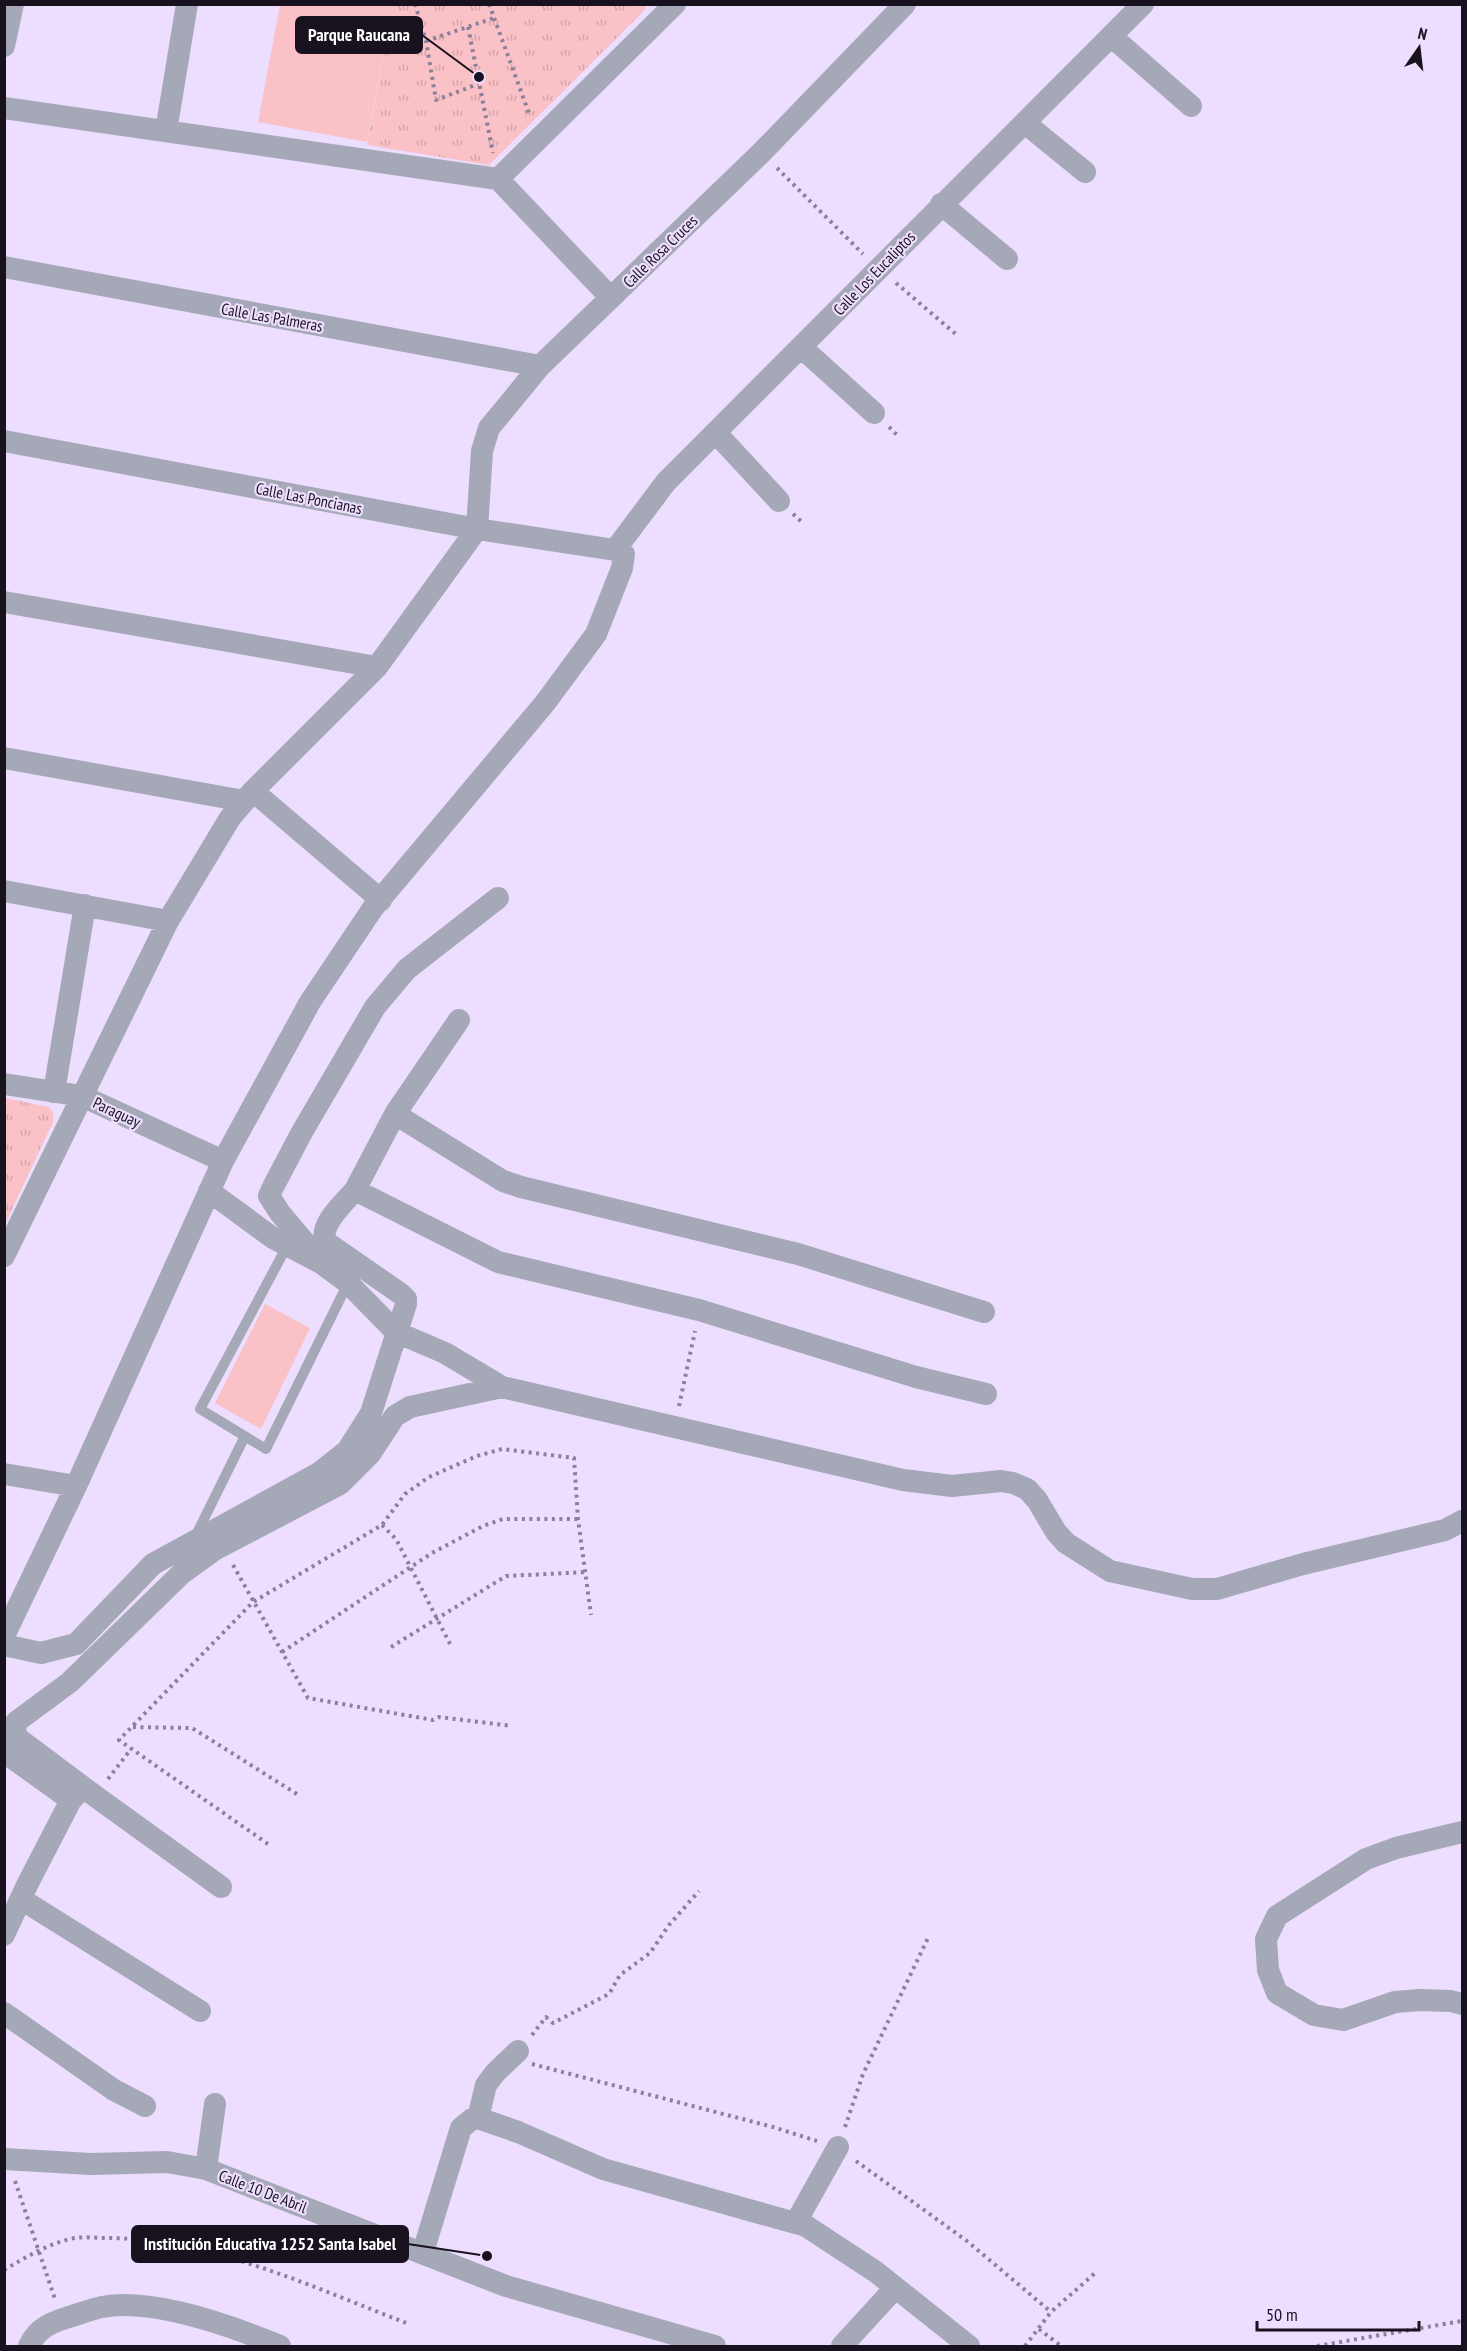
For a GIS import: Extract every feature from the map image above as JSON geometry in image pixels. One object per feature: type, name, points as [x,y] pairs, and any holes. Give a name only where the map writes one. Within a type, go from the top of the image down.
[{"type":"street","points":[[4,46],[13,4]]},
{"type":"street","points":[[166,131],[186,4]]},
{"type":"street","points":[[498,179],[675,4]]},
{"type":"street","name":"Calle Rosa Cruces","points":[[477,529],[482,452],[489,428],[540,366],[762,153],[905,4]]},
{"type":"street","name":"Calle Los Eucaliptos","points":[[615,550],[666,482],[801,347],[887,276],[941,204],[1143,4]]},
{"type":"street","points":[[1112,37],[1191,106]]},
{"type":"street","points":[[4,108],[498,179],[611,298]]},
{"type":"street","points":[[1025,123],[1085,172]]},
{"type":"street","points":[[941,204],[1007,260]]},
{"type":"street","name":"Calle Las Palmeras","points":[[4,267],[540,366]]},
{"type":"street","points":[[801,347],[874,413]]},
{"type":"street","points":[[716,433],[779,501]]},
{"type":"street","name":"Calle Las Poncianas","points":[[4,441],[477,529],[615,550]]},
{"type":"street","points":[[4,1256],[168,921],[230,818],[248,796],[376,667],[477,529]]},
{"type":"street","points":[[4,1636],[76,1486],[223,1161],[310,1002],[381,900],[545,703],[596,634],[622,568],[624,554],[615,550]]},
{"type":"street","points":[[4,602],[376,667]]},
{"type":"street","points":[[4,758],[248,796],[381,900]]},
{"type":"street","points":[[4,891],[168,921]]},
{"type":"street","points":[[321,1263],[280,1213],[270,1196],[273,1187],[302,1132],[375,1007],[407,969],[498,898]]},
{"type":"street","points":[[54,1092],[85,906]]},
{"type":"street","points":[[4,1645],[40,1653],[76,1644],[153,1564],[319,1473],[346,1451],[371,1413],[396,1332],[406,1310],[406,1299],[326,1242],[323,1236],[325,1227],[355,1190],[395,1114],[459,1020]]},
{"type":"street","name":"Paraguay","points":[[4,1084],[82,1096],[223,1161]]},
{"type":"street","points":[[395,1114],[503,1181],[798,1254],[984,1312]]},
{"type":"street","points":[[355,1190],[498,1262],[699,1310],[916,1377],[986,1394]]},
{"type":"street","points":[[209,1191],[286,1246],[321,1263],[348,1282],[396,1332],[445,1353],[502,1387],[903,1480],[952,1486],[1001,1481],[1013,1483],[1027,1489],[1037,1500],[1056,1532],[1066,1543],[1110,1571],[1192,1589],[1217,1589],[1303,1564],[1444,1530],[1462,1521]]},
{"type":"street","points":[[83,1795],[15,1736],[16,1722],[70,1682],[181,1574],[222,1546],[340,1484],[370,1454],[395,1416],[410,1407],[502,1387]]},
{"type":"street","points":[[4,1474],[76,1486]]},
{"type":"street","points":[[4,1752],[83,1795],[221,1887]]},
{"type":"street","points":[[4,1935],[21,1899],[83,1795]]},
{"type":"street","points":[[1462,1832],[1396,1848],[1366,1859],[1277,1916],[1266,1939],[1268,1970],[1277,1993],[1314,2016],[1343,2020],[1395,2002],[1420,2000],[1451,2001],[1462,2004]]},
{"type":"street","points":[[21,1899],[200,2011]]},
{"type":"street","points":[[4,2013],[114,2090],[144,2106]]},
{"type":"street","points":[[478,2118],[486,2085],[495,2073],[518,2052]]},
{"type":"street","points":[[206,2169],[215,2104]]},
{"type":"street","points":[[423,2252],[461,2128],[472,2119],[478,2118],[518,2132],[603,2169],[752,2212],[796,2222],[876,2272],[969,2346]]},
{"type":"street","points":[[796,2222],[838,2148]]},
{"type":"street","name":"Calle 10 De Abril","points":[[6,2161],[91,2164],[167,2162],[206,2169],[506,2286],[716,2346]]},
{"type":"street","points":[[842,2346],[895,2288]]},
{"type":"street","points":[[29,2346],[34,2336],[47,2324],[103,2306],[134,2305],[165,2310],[244,2331],[280,2346]]},
{"type":"lane","points":[[286,1246],[200,1409],[266,1449],[348,1282]]},
{"type":"lane","points":[[193,1541],[245,1437]]},
{"type":"path","points":[[416,4],[426,41],[436,100],[478,84]]},
{"type":"path","points":[[489,4],[531,117]]},
{"type":"path","points":[[426,41],[494,18]]},
{"type":"path","points":[[468,27],[494,153]]},
{"type":"path","points":[[762,153],[887,276],[958,336]]},
{"type":"path","points":[[674,1427],[699,1310]]},
{"type":"path","points":[[268,1844],[119,1740],[253,1602],[382,1525],[405,1494],[429,1477],[477,1456],[502,1449],[574,1458],[578,1519],[591,1616]]},
{"type":"path","points":[[282,1652],[432,1553],[483,1526],[502,1519],[578,1519]]},
{"type":"path","points":[[382,1525],[396,1539],[450,1644]]},
{"type":"path","points":[[222,1546],[308,1698],[433,1720],[440,1717],[512,1726]]},
{"type":"path","points":[[391,1647],[506,1576],[586,1572]]},
{"type":"path","points":[[132,1727],[192,1728],[300,1796]]},
{"type":"path","points":[[83,1795],[131,1749]]},
{"type":"path","points":[[699,1891],[669,1925],[650,1953],[620,1975],[609,1994],[553,2023],[546,2017],[518,2052],[528,2062],[539,2066],[773,2127],[838,2148],[967,2241],[1051,2312]]},
{"type":"path","points":[[838,2148],[863,2074],[928,1938]]},
{"type":"path","points":[[6,2161],[62,2319]]},
{"type":"path","points":[[4,2270],[38,2249],[72,2238],[121,2238],[195,2248],[275,2274],[409,2324]]},
{"type":"path","points":[[1025,2346],[1051,2312],[1095,2273]]},
{"type":"path","points":[[1317,2346],[1462,2321]]},
{"type":"path","points":[[1039,2329],[1061,2346]]},
{"type":"green space","points":[[280,5],[392,5],[367,142],[258,122]]},
{"type":"green space","points":[[392,5],[646,5],[644,11],[489,165],[367,145]]},
{"type":"green space","points":[[5,1098],[49,1107],[53,1113],[53,1122],[5,1224]]},
{"type":"green space","points":[[265,1304],[310,1328],[261,1429],[215,1403]]},
{"type":"place","name":"Parque Raucana","points":[[479,77]]},
{"type":"place","name":"Institución Educativa 1252 Santa Isabel","points":[[487,2256]]}]
